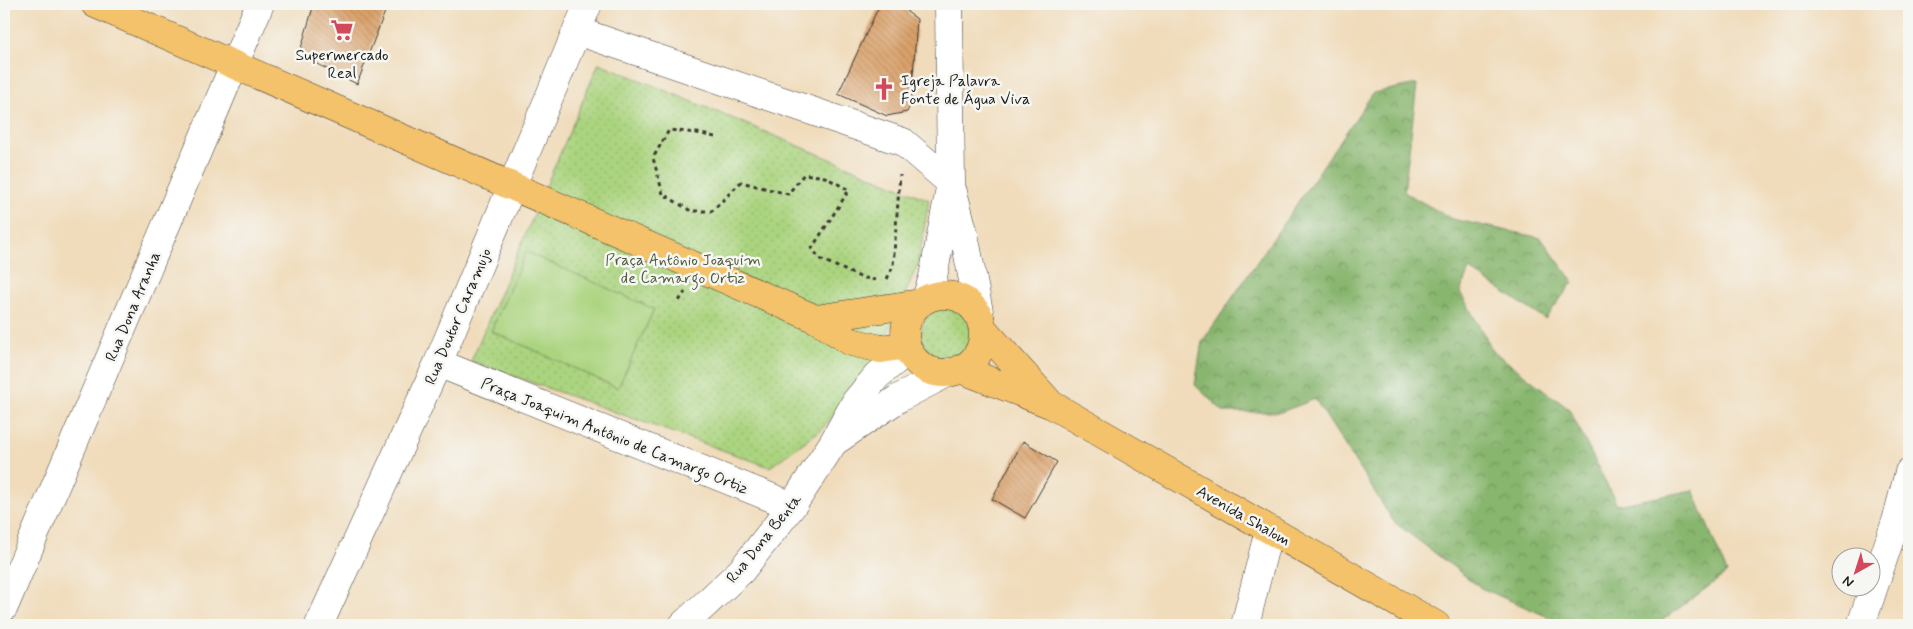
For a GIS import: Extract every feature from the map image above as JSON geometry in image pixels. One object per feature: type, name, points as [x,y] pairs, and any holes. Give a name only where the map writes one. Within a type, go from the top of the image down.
[{"type":"main road","points":[[95,4],[816,319],[851,342],[881,348],[907,347],[918,363],[932,371],[954,371]]},
{"type":"main road","points":[[816,319],[923,301],[941,294],[957,297],[970,305],[981,323]]},
{"type":"main road","name":"Rua Dona Benta","points":[[907,347],[905,329],[909,314],[923,301]]},
{"type":"main road","name":"Rua Dona Benta","points":[[954,371],[970,363],[978,353],[982,341],[981,323]]},
{"type":"main road","name":"Avenida Shalom","points":[[981,323],[1052,405]]},
{"type":"main road","name":"Avenida Shalom","points":[[954,371],[1052,405],[1436,625]]},
{"type":"street","name":"Rua Dona Aranha","points":[[4,607],[260,4]]},
{"type":"street","name":"Rua Doutor Caramujo","points":[[319,625],[438,363],[510,186],[588,4]]},
{"type":"street","name":"Rua Dona Benta","points":[[923,301],[933,277],[951,183],[949,4]]},
{"type":"street","points":[[577,31],[903,142],[951,183]]},
{"type":"street","name":"Rua Dona Benta","points":[[951,183],[964,234],[981,323]]},
{"type":"street","name":"Rua Dona Benta","points":[[684,625],[741,571],[792,506],[833,442],[856,401],[877,376],[907,347]]},
{"type":"street","name":"Praça Joaquim Antônio de Camargo Ortiz","points":[[438,363],[792,506]]},
{"type":"street","name":"Rua Dona Benta","points":[[833,442],[899,398],[954,371]]},
{"type":"street","points":[[1861,625],[1903,531],[1909,472]]},
{"type":"street","points":[[1245,625],[1270,530]]},
{"type":"path","points":[[714,137],[669,130],[653,158],[663,194],[691,211],[712,211],[741,182],[788,194],[804,174],[825,177],[849,190],[812,248],[820,259],[860,277],[877,281]]},
{"type":"path","points":[[885,283],[894,266],[903,142]]},
{"type":"green space","name":"Praça Antônio Joaquim de Camargo Ortiz","points":[[599,63],[929,200],[918,264],[873,367],[822,429],[770,467],[471,361]]},
{"type":"green space","points":[[1417,84],[1404,192],[1452,219],[1541,238],[1573,282],[1545,319],[1469,269],[1460,292],[1493,351],[1569,409],[1617,505],[1693,490],[1727,573],[1656,625],[1567,625],[1481,588],[1394,522],[1315,399],[1281,412],[1224,412],[1195,385],[1202,342],[1373,93]]},
{"type":"green space","points":[[526,252],[654,309],[618,388],[491,331]]},
{"type":"green space","points":[[951,308],[964,315],[970,323],[970,343],[964,351],[956,357],[941,358],[928,351],[922,343],[921,328],[928,315],[936,309]]},
{"type":"building","name":"Supermercado Real","points":[[314,4],[388,4],[357,84],[299,55]]},
{"type":"building","points":[[880,4],[909,4],[907,12],[917,19],[911,104],[907,112],[887,116],[838,94]]},
{"type":"building","points":[[1023,441],[1057,462],[1025,518],[992,499]]},
{"type":"place","name":"Supermercado Real","points":[[342,30]]},
{"type":"place","name":"Igreja Palavra Fonte de Água Viva","points":[[884,89]]}]
